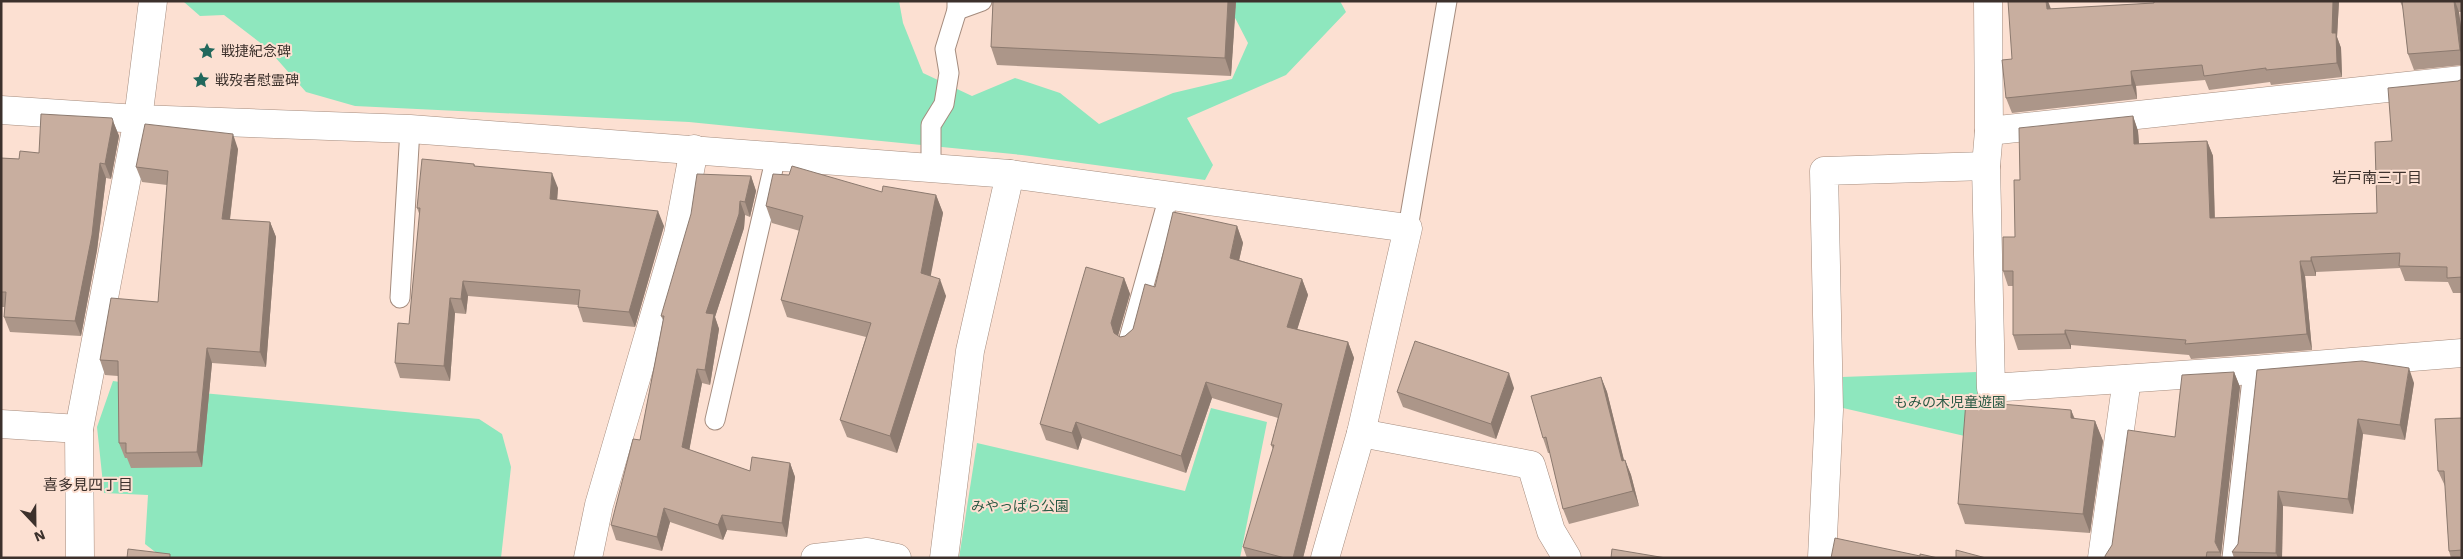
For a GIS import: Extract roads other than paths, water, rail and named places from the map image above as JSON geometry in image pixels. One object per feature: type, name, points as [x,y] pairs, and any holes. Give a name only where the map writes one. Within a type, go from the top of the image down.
[{"type":"street","points":[[80,558],[79,428],[138,120],[153,1]]},
{"type":"street","points":[[1988,1],[1989,130],[1986,166],[1991,388],[2253,370],[2462,352]]},
{"type":"street","points":[[1989,130],[2462,80]]},
{"type":"street","points":[[1,110],[138,120],[410,129],[1010,174],[1408,228],[1361,433],[1325,558]]},
{"type":"street","points":[[588,558],[599,505],[678,235],[694,149]]},
{"type":"street","points":[[1822,558],[1829,410],[1824,171],[1986,166]]},
{"type":"street","points":[[944,558],[970,351],[1010,174]]},
{"type":"street","points":[[2102,558],[2127,379]]},
{"type":"street","points":[[1,424],[79,428]]},
{"type":"street","points":[[1361,433],[1531,465],[1552,531],[1567,558]]},
{"type":"street","points":[[816,558],[867,552],[898,558]]},
{"type":"lane","points":[[931,168],[931,125],[944,104],[949,73],[945,49],[957,6],[982,1]]},
{"type":"lane","points":[[1408,228],[1447,1]]},
{"type":"lane","points":[[400,298],[410,129]]},
{"type":"lane","points":[[715,420],[776,156]]},
{"type":"lane","points":[[1128,342],[1169,196]]},
{"type":"lane","points":[[2232,558],[2253,370]]},
{"type":"place","name":"戦捷紀念碑","points":[[207,51]]},
{"type":"place","name":"戦歿者慰霊碑","points":[[201,80]]},
{"type":"district","name":"岩戸南三丁目","points":[[2377,178]]},
{"type":"district","name":"喜多見四丁目","points":[[88,485]]},
{"type":"park label","name":"もみの木児童遊園","points":[[1950,402]]},
{"type":"park label","name":"みやっぱら公園","points":[[1020,506]]}]
